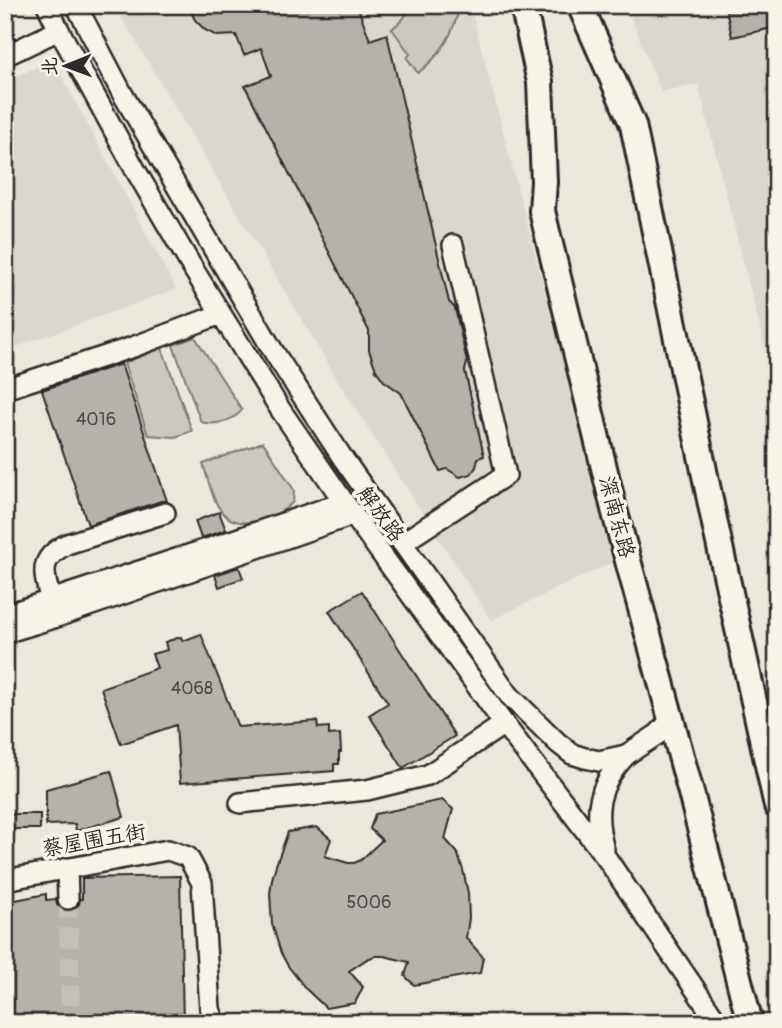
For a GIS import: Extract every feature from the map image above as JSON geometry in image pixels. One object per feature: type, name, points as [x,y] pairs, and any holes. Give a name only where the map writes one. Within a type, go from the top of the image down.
[{"type":"main road","name":"深南东路","points":[[523,5],[540,82],[544,182],[542,211],[614,509],[750,1023]]},
{"type":"main road","points":[[580,5],[633,125],[716,529],[777,806]]},
{"type":"street","name":"解放路","points":[[47,5],[136,171],[280,409],[504,724],[607,859],[718,1023]]},
{"type":"street","name":"解放路","points":[[76,5],[122,93],[275,354],[342,457],[509,695],[572,754],[600,761],[626,755],[658,734],[670,720]]},
{"type":"street","points":[[7,50],[59,30]]},
{"type":"street","points":[[402,543],[506,475],[453,245]]},
{"type":"street","points":[[5,389],[133,347],[221,314]]},
{"type":"street","points":[[5,615],[216,547],[349,508]]},
{"type":"street","points":[[5,633],[54,618],[349,508]]},
{"type":"street","points":[[51,601],[44,567],[56,549],[165,513]]},
{"type":"street","points":[[240,803],[367,790],[428,775],[504,724]]},
{"type":"street","points":[[607,859],[597,814],[600,797],[614,768],[626,755]]},
{"type":"street","name":"蔡屋围五街","points":[[5,880],[168,850],[188,857],[202,883],[210,1009],[215,1023]]},
{"type":"street","points":[[67,868],[68,899]]},
{"type":"shaded area","points":[[114,5],[470,5],[615,561],[491,620],[341,386]]},
{"type":"shaded area","points":[[413,5],[460,5],[454,26],[445,43],[434,59],[418,73],[407,58],[410,54],[392,29]]},
{"type":"shaded area","points":[[626,5],[777,5],[777,395],[698,84],[661,92]]},
{"type":"shaded area","points":[[53,60],[176,289],[5,351],[5,81]]},
{"type":"shaded area","points":[[195,337],[242,410],[229,420],[201,422],[173,345]]},
{"type":"shaded area","points":[[162,348],[192,431],[175,437],[148,435],[124,363]]},
{"type":"shaded area","points":[[263,442],[294,490],[293,502],[282,511],[265,518],[246,523],[234,521],[219,508],[203,464]]},
{"type":"building","points":[[188,5],[357,5],[370,40],[387,34],[449,302],[455,308],[467,362],[465,371],[484,456],[478,458],[471,474],[460,477],[447,469],[440,471],[401,393],[384,381],[376,370],[369,350],[369,331],[245,86],[271,76],[261,48],[244,55],[236,35],[217,36],[205,30],[195,20]]},
{"type":"building","points":[[725,5],[777,5],[777,27],[732,37]]},
{"type":"building","points":[[121,364],[167,501],[88,525],[42,390]]},
{"type":"building","points":[[219,512],[226,530],[201,538],[195,521]]},
{"type":"building","points":[[239,567],[243,578],[219,587],[215,575]]},
{"type":"building","points":[[362,591],[455,736],[403,768],[369,715],[388,703],[329,611]]},
{"type":"building","points":[[201,634],[238,727],[317,721],[318,728],[329,727],[329,735],[340,734],[341,752],[339,764],[334,764],[334,771],[180,783],[176,725],[121,744],[101,688],[157,668],[152,654],[167,650],[165,642],[181,637],[183,641]]},
{"type":"building","points":[[111,771],[124,817],[76,831],[75,824],[46,825],[46,789]]},
{"type":"building","points":[[442,800],[453,809],[445,839],[457,852],[463,870],[468,893],[469,918],[466,938],[483,957],[480,973],[414,985],[405,976],[409,962],[375,956],[349,971],[363,987],[355,1003],[326,1008],[288,966],[272,924],[272,879],[288,832],[317,827],[331,839],[325,856],[354,863],[361,860],[382,840],[370,829],[375,814]]},
{"type":"building","points":[[5,814],[40,814],[40,829],[5,829]]},
{"type":"building","points":[[180,876],[183,1023],[5,1023],[5,902],[46,894],[46,900],[56,899],[57,905],[69,911],[75,909],[82,899],[82,878]]},
{"type":"tunnel","points":[[68,899],[71,1023]]}]
